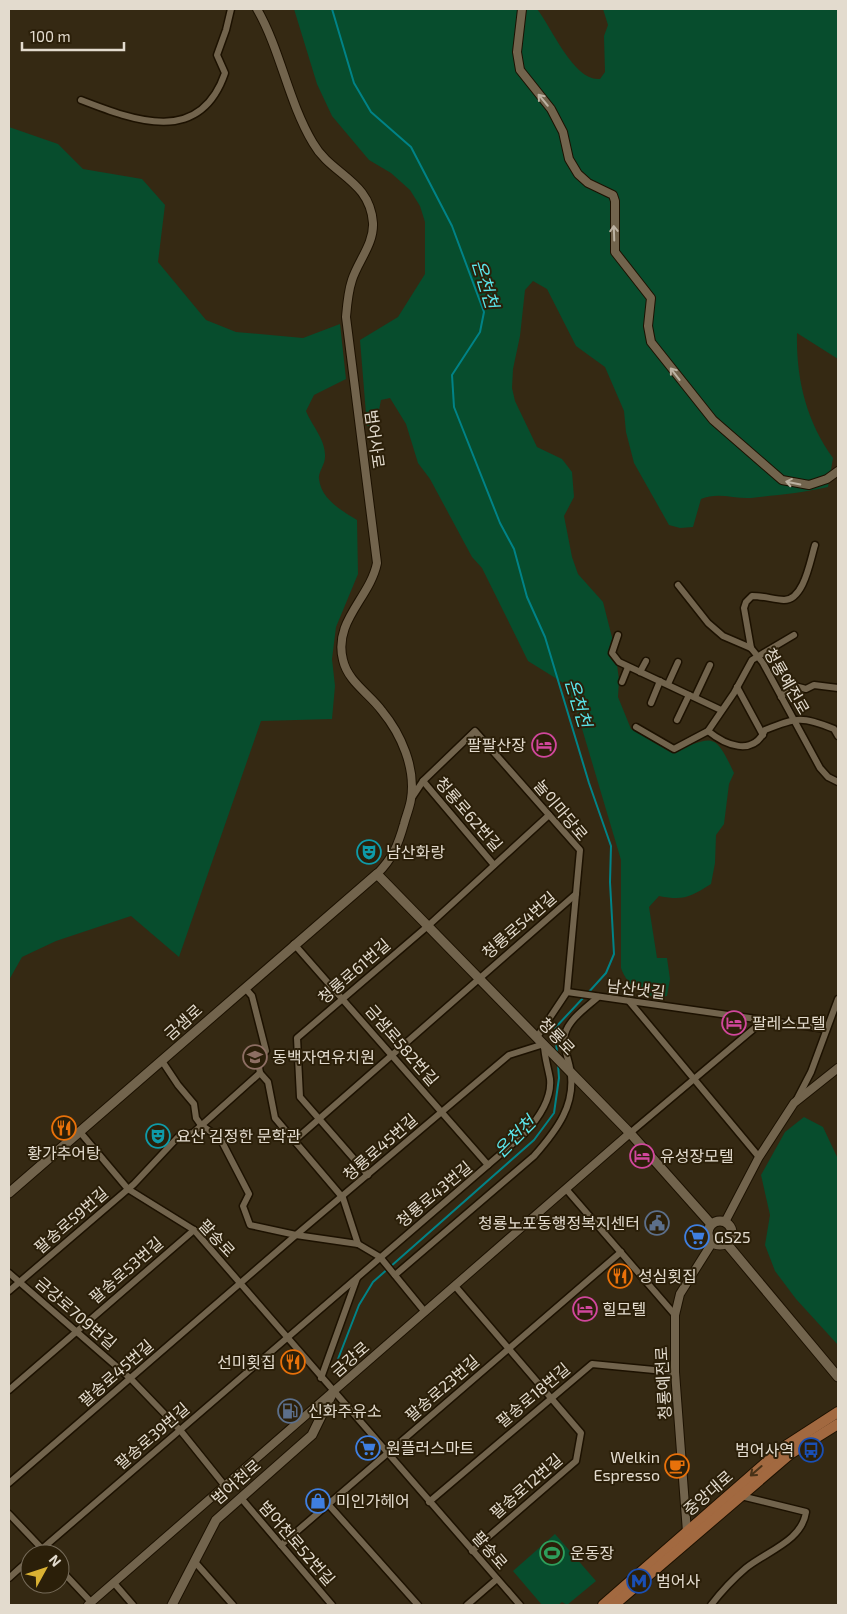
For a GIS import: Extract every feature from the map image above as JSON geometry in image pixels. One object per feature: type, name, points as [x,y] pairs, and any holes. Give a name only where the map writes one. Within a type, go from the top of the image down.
[{"type":"main road","name":"청룡로","points":[[378,874],[429,924],[630,1133],[711,1224]]},
{"type":"main road","name":"금샘로","points":[[9,1192],[162,1061],[294,944],[378,874]]},
{"type":"main road","points":[[719,1221],[725,1222],[730,1226],[732,1233],[727,1244],[719,1246],[712,1243],[708,1232],[711,1224],[719,1221]]},
{"type":"main road","points":[[727,1244],[838,1377]]},
{"type":"main road","name":"범어천로","points":[[172,1605],[216,1520],[312,1435],[333,1392]]},
{"type":"main road","name":"중앙대로","points":[[603,1605],[784,1447],[838,1412]]},
{"type":"main road","name":"중앙대로","points":[[614,1605],[790,1454],[838,1424]]},
{"type":"street","points":[[81,100],[128,118],[179,122],[190,118],[208,102],[220,87],[225,73],[217,55],[231,9]]},
{"type":"street","name":"범어사로","points":[[257,9],[313,144],[332,165],[357,185],[369,203],[373,224],[368,247],[352,279],[346,317],[377,563],[374,576],[346,622],[341,642],[343,662],[354,681],[381,709],[398,733],[407,757],[411,780],[411,799],[397,848],[391,859],[378,874]]},
{"type":"street","points":[[522,9],[517,52],[520,70],[551,109],[563,132],[569,159],[578,174],[588,183],[613,195],[615,201],[615,252],[651,298],[648,326],[651,342],[712,420],[782,480],[809,485],[827,479],[838,471]]},
{"type":"street","points":[[751,648],[744,608],[746,602],[752,596],[784,600],[791,599],[799,593],[815,545]]},
{"type":"street","name":"청룡예전로","points":[[678,585],[692,605],[724,636],[751,648],[820,768],[828,777],[838,782]]},
{"type":"street","points":[[618,635],[612,653],[614,658],[628,667],[721,710]]},
{"type":"street","points":[[636,727],[674,749],[708,731],[748,664],[757,656],[794,635]]},
{"type":"street","points":[[640,672],[646,660]]},
{"type":"street","points":[[668,684],[678,662]]},
{"type":"street","points":[[677,720],[710,665]]},
{"type":"street","points":[[622,682],[628,667]]},
{"type":"street","points":[[651,703],[660,681]]},
{"type":"street","points":[[781,698],[788,692],[791,685],[806,689],[814,685],[838,688]]},
{"type":"street","points":[[736,687],[763,735]]},
{"type":"street","points":[[708,731],[729,744],[741,747],[749,746],[763,735],[765,730],[805,718],[834,729],[838,736]]},
{"type":"street","name":"놀이마당로","points":[[411,799],[423,782],[475,732],[580,850],[567,992],[541,1040]]},
{"type":"street","name":"청룡로62번길","points":[[423,782],[494,864]]},
{"type":"street","name":"청룡로62번길","points":[[429,924],[549,815]]},
{"type":"street","name":"청룡로54번길","points":[[295,1140],[576,894]]},
{"type":"street","name":"청룡로61번길","points":[[319,1119],[300,1097],[297,1038],[429,924]]},
{"type":"street","name":"금샘로582번길","points":[[294,944],[488,1165]]},
{"type":"street","points":[[245,988],[252,996],[266,1051],[258,1061],[260,1073],[268,1082],[275,1118],[343,1198],[358,1244]]},
{"type":"street","points":[[567,992],[598,997]]},
{"type":"street","name":"남산냇길","points":[[394,1274],[534,1156],[552,1136],[565,1114],[572,1092],[571,1072],[564,1042],[565,1032],[575,1018],[598,997],[826,1029]]},
{"type":"street","points":[[725,1222],[759,1157],[794,1103],[811,1072],[838,999]]},
{"type":"street","points":[[629,1001],[759,1157]]},
{"type":"street","points":[[630,1133],[764,1020]]},
{"type":"street","name":"청룡로45번길","points":[[240,1284],[509,1056],[541,1040]]},
{"type":"street","name":"청룡로43번길","points":[[287,1338],[358,1277],[382,1260],[524,1134],[542,1109],[550,1082],[541,1040]]},
{"type":"street","points":[[162,1061],[194,1104],[196,1118],[201,1126],[220,1138],[228,1151],[249,1194],[244,1206],[250,1225],[296,1235],[358,1244],[382,1260],[425,1312]]},
{"type":"street","points":[[794,1103],[838,1068]]},
{"type":"street","name":"팔송로59번길","points":[[9,1291],[128,1189],[152,1167],[180,1136],[193,1133],[260,1073]]},
{"type":"street","points":[[319,1119],[368,1175]]},
{"type":"street","name":"팔송로","points":[[80,1132],[128,1189],[194,1230],[520,1605]]},
{"type":"street","name":"금강로","points":[[90,1604],[630,1133]]},
{"type":"street","points":[[566,1189],[675,1315]]},
{"type":"street","name":"팔송로53번길","points":[[9,1390],[194,1230]]},
{"type":"street","name":"청룡예전로","points":[[687,1532],[676,1372],[675,1315],[680,1294],[712,1243]]},
{"type":"street","name":"팔송로23번길","points":[[281,1545],[621,1252]]},
{"type":"street","name":"금강로709번길","points":[[9,1273],[130,1379],[180,1430],[226,1486]]},
{"type":"street","points":[[321,1378],[358,1277]]},
{"type":"street","name":"팔송로45번길","points":[[9,1483],[240,1284]]},
{"type":"street","points":[[455,1286],[551,1397]]},
{"type":"street","name":"팔송로39번길","points":[[52,1544],[287,1338]]},
{"type":"street","name":"팔송로18번길","points":[[429,1502],[592,1364],[676,1372]]},
{"type":"street","name":"팔송로12번길","points":[[472,1551],[576,1461],[581,1433],[551,1397]]},
{"type":"street","points":[[711,1605],[745,1569],[793,1537],[803,1526],[806,1512],[741,1496]]},
{"type":"street","name":"범어천로52번길","points":[[241,1498],[332,1605]]},
{"type":"street","points":[[328,1504],[418,1605]]},
{"type":"street","points":[[9,1514],[37,1544]]},
{"type":"street","points":[[195,1562],[233,1605]]},
{"type":"street","points":[[9,1578],[20,1568]]},
{"type":"street","points":[[467,1605],[497,1579]]},
{"type":"street","points":[[70,1580],[90,1604]]},
{"type":"street","points":[[114,1583],[133,1605]]},
{"type":"green space","points":[[294,9],[537,9],[564,52],[581,72],[590,78],[600,79],[605,72],[604,36],[608,25],[603,9],[838,9],[838,359],[797,333],[798,366],[804,398],[816,429],[833,458],[828,487],[751,498],[707,497],[701,499],[693,527],[680,528],[669,525],[634,463],[626,432],[624,411],[605,367],[576,346],[547,289],[533,281],[525,290],[520,336],[513,369],[512,388],[515,401],[537,447],[562,459],[572,472],[574,497],[564,516],[572,557],[578,574],[603,602],[615,649],[619,680],[618,697],[631,729],[671,751],[703,741],[716,743],[727,758],[734,773],[729,784],[724,824],[716,835],[715,863],[711,884],[686,897],[659,896],[649,907],[657,958],[667,958],[670,979],[667,996],[652,996],[639,991],[628,981],[621,968],[621,860],[575,705],[565,684],[528,661],[482,568],[472,557],[430,479],[418,463],[406,424],[390,398],[381,400],[377,420],[372,426],[367,426],[360,340],[398,317],[425,274],[425,222],[420,206],[410,190],[391,173],[369,160],[332,116],[317,84]]},
{"type":"green space","points":[[9,127],[58,144],[83,169],[142,179],[165,205],[158,262],[206,320],[236,332],[303,338],[340,324],[346,379],[314,395],[306,411],[321,439],[325,451],[325,460],[319,476],[324,493],[333,504],[357,520],[358,574],[336,627],[332,659],[335,686],[332,719],[261,721],[179,957],[131,916],[56,941],[22,957],[9,980]]},
{"type":"green space","points":[[804,1117],[823,1127],[838,1159],[838,1345],[796,1299],[775,1271],[765,1245],[770,1215],[761,1175],[785,1132]]},
{"type":"green space","name":"운동장","points":[[555,1534],[596,1581],[567,1605],[562,1602],[558,1605],[542,1605],[513,1571]]},
{"type":"waterway","name":"온천천","points":[[332,9],[354,83],[371,112],[411,147],[452,226],[484,312],[480,332],[452,375],[454,407],[500,523],[514,549],[527,597],[545,637],[589,783],[611,846],[610,882],[614,954],[606,973],[587,994]]},
{"type":"waterway","name":"온천천","points":[[557,1054],[555,1028],[584,997]]},
{"type":"waterway","name":"온천천","points":[[338,1359],[359,1305],[373,1282],[534,1140],[554,1113],[559,1078],[558,1064]]},
{"type":"place","name":"팔팔산장","points":[[544,745]]},
{"type":"place","name":"남산화랑","points":[[369,852]]},
{"type":"place","name":"팔레스모텔","points":[[734,1023]]},
{"type":"place","name":"동백자연유치원","points":[[255,1057]]},
{"type":"place","name":"황가추어탕","points":[[64,1128]]},
{"type":"place","name":"요산 김정한 문학관","points":[[158,1136]]},
{"type":"place","name":"유성장모텔","points":[[642,1156]]},
{"type":"place","name":"청룡노포동행정복지센터","points":[[657,1223]]},
{"type":"place","name":"GS25","points":[[697,1237]]},
{"type":"place","name":"성심횟집","points":[[620,1276]]},
{"type":"place","name":"힐모텔","points":[[585,1309]]},
{"type":"place","name":"선미횟집","points":[[293,1362]]},
{"type":"place","name":"신화주유소","points":[[290,1411]]},
{"type":"place","name":"원플러스마트","points":[[368,1448]]},
{"type":"place","name":"범어사역","points":[[811,1450]]},
{"type":"place","name":"Welkin Espresso","points":[[677,1466]]},
{"type":"place","name":"미인가헤어","points":[[318,1501]]},
{"type":"place","name":"운동장","points":[[552,1553]]},
{"type":"place","name":"범어사","points":[[639,1581]]}]
